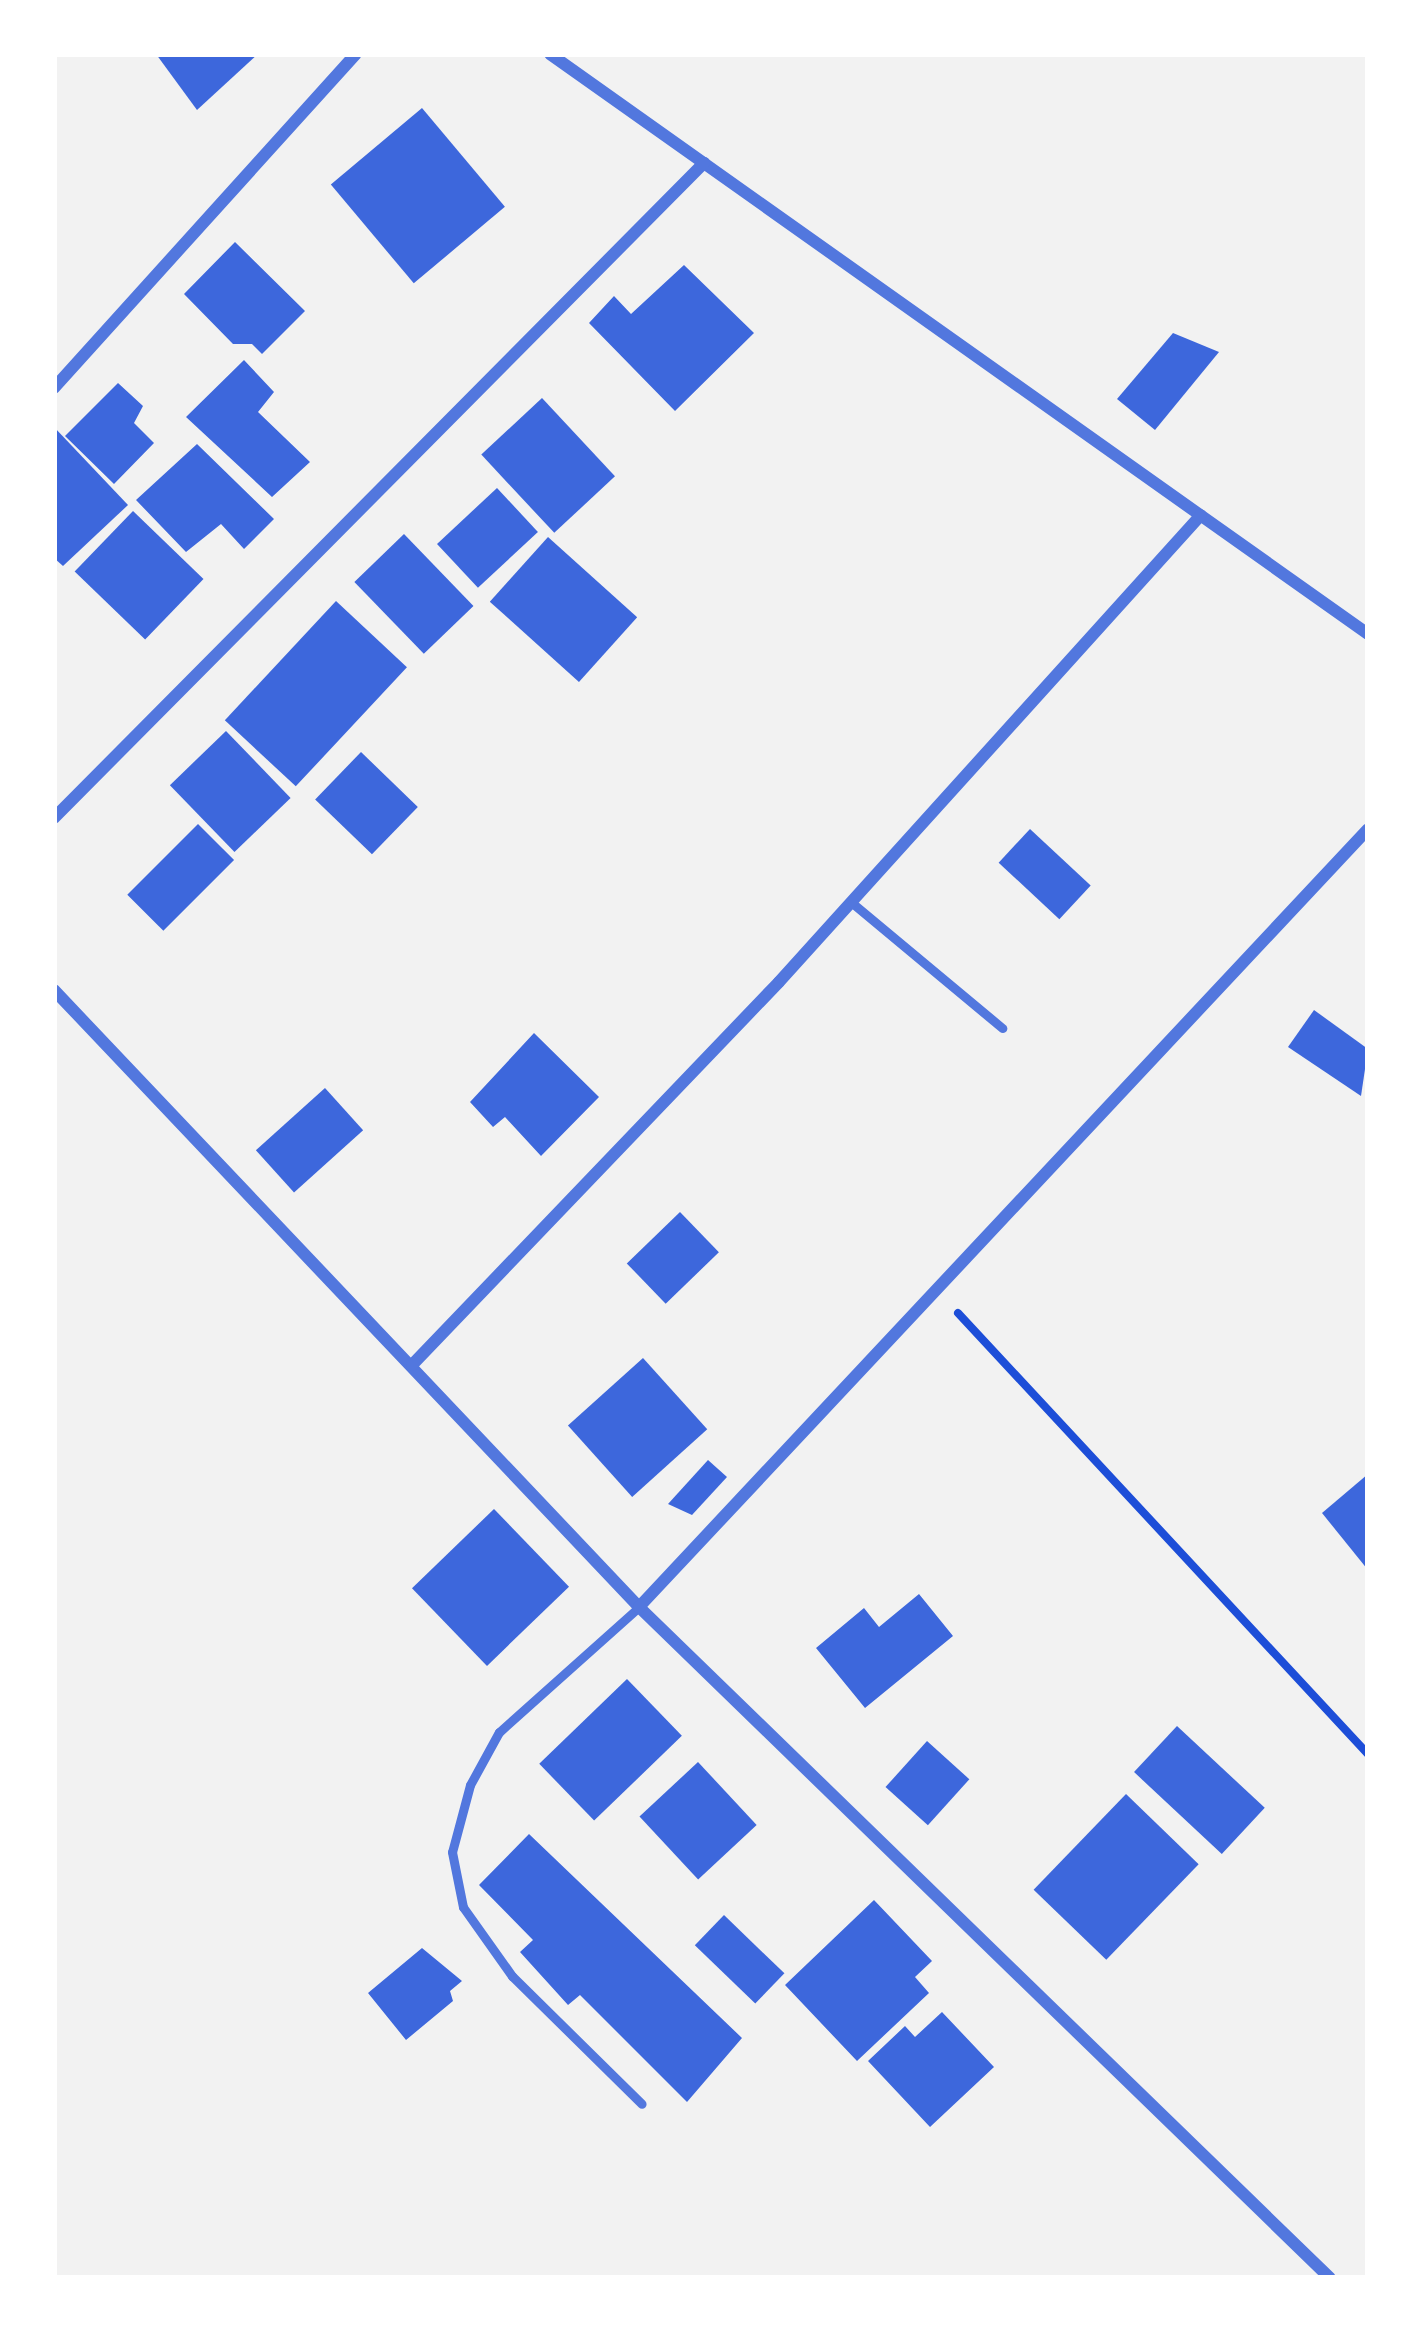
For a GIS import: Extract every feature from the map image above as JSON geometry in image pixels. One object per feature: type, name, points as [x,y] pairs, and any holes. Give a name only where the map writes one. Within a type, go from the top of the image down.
[{"type":"street","points":[[54,388],[356,54]]},
{"type":"street","points":[[550,54],[1368,634]]},
{"type":"street","points":[[54,818],[704,164]]},
{"type":"street","points":[[412,1365],[850,902],[1201,515]]},
{"type":"street","points":[[639,1607],[1368,829]]},
{"type":"street","points":[[54,990],[639,1607],[1330,2278]]},
{"type":"lane","points":[[850,902],[1002,1028]]},
{"type":"lane","points":[[639,1607],[499,1732],[470,1785],[452,1852],[463,1907],[512,1976],[642,2104]]},
{"type":"path","points":[[936,1289],[1368,1754]]},
{"type":"building","points":[[156,54],[258,54],[197,110]]},
{"type":"building","points":[[422,108],[505,207],[414,283],[331,184]]},
{"type":"building","points":[[235,242],[305,311],[262,354],[252,344],[233,344],[184,294]]},
{"type":"building","points":[[684,265],[754,333],[675,411],[589,323],[614,296],[631,314]]},
{"type":"building","points":[[1173,333],[1219,352],[1155,430],[1117,399]]},
{"type":"building","points":[[244,360],[274,392],[258,412],[310,462],[272,497],[186,417]]},
{"type":"building","points":[[118,383],[143,406],[134,423],[154,443],[114,484],[65,436]]},
{"type":"building","points":[[542,398],[615,476],[554,533],[481,455]]},
{"type":"building","points":[[54,427],[128,505],[63,566],[54,558]]},
{"type":"building","points":[[197,444],[274,519],[244,549],[221,524],[186,552],[136,500]]},
{"type":"building","points":[[497,488],[538,532],[478,588],[437,544]]},
{"type":"building","points":[[133,511],[203,579],[145,640],[75,571]]},
{"type":"building","points":[[404,534],[473,606],[424,654],[354,582]]},
{"type":"building","points":[[548,537],[637,617],[579,682],[490,602]]},
{"type":"building","points":[[336,601],[407,667],[296,786],[225,720]]},
{"type":"building","points":[[226,731],[291,798],[234,852],[170,785]]},
{"type":"building","points":[[361,752],[418,807],[372,854],[315,799]]},
{"type":"building","points":[[198,824],[234,860],[163,931],[127,895]]},
{"type":"building","points":[[1030,829],[1091,886],[1059,919],[999,863]]},
{"type":"building","points":[[1314,1010],[1368,1049],[1361,1096],[1288,1047]]},
{"type":"building","points":[[534,1033],[599,1097],[541,1156],[505,1117],[493,1127],[470,1102]]},
{"type":"building","points":[[325,1088],[363,1130],[294,1193],[256,1150]]},
{"type":"building","points":[[680,1212],[719,1252],[666,1304],[627,1263]]},
{"type":"building","points":[[643,1358],[707,1429],[632,1497],[568,1426]]},
{"type":"building","points":[[708,1460],[727,1477],[692,1515],[668,1504]]},
{"type":"building","points":[[1368,1474],[1368,1570],[1322,1513]]},
{"type":"building","points":[[494,1509],[569,1587],[487,1666],[412,1588]]},
{"type":"building","points":[[919,1594],[953,1636],[865,1708],[816,1648],[864,1608],[879,1627]]},
{"type":"building","points":[[627,1679],[682,1736],[594,1821],[539,1764]]},
{"type":"building","points":[[1177,1726],[1265,1808],[1222,1854],[1134,1772]]},
{"type":"building","points":[[927,1741],[969,1779],[928,1825],[886,1787]]},
{"type":"building","points":[[698,1762],[757,1825],[698,1879],[639,1817]]},
{"type":"building","points":[[1126,1794],[1199,1864],[1106,1960],[1034,1890]]},
{"type":"building","points":[[529,1834],[742,2038],[687,2102],[580,1995],[568,2005],[520,1952],[533,1940],[479,1885]]},
{"type":"building","points":[[874,1900],[932,1961],[915,1977],[929,1993],[857,2061],[785,1985]]},
{"type":"building","points":[[724,1915],[784,1973],[755,2004],[695,1945]]},
{"type":"building","points":[[422,1948],[462,1981],[450,1991],[453,2001],[406,2040],[368,1993]]},
{"type":"building","points":[[942,2012],[994,2067],[930,2127],[868,2061],[905,2026],[915,2037]]}]
